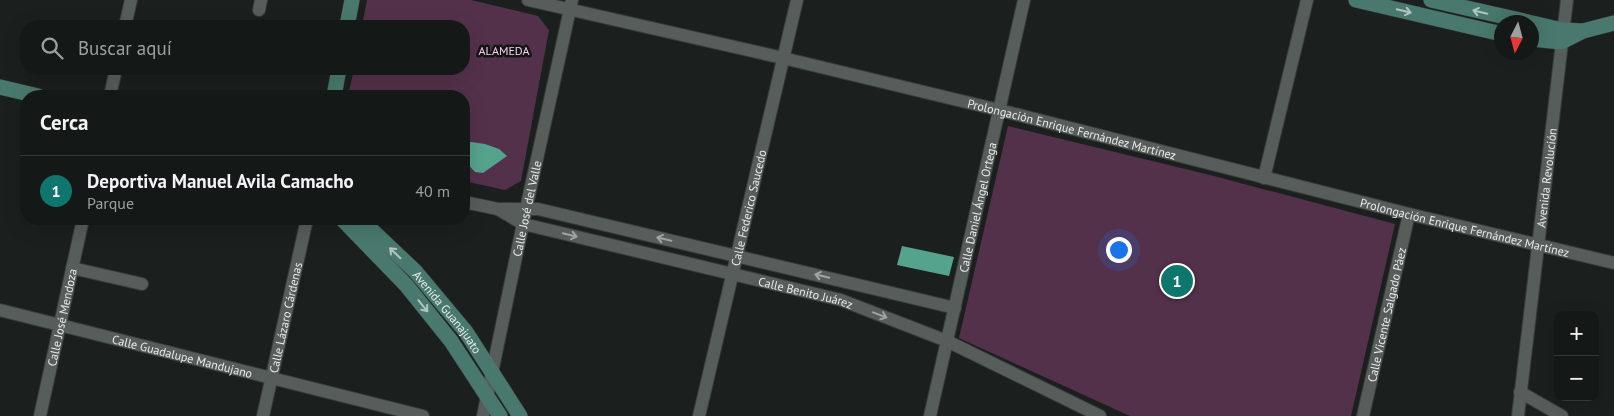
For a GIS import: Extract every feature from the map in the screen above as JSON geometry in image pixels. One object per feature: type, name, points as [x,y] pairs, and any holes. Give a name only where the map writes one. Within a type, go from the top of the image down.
[{"type":"street","points":[[126,20],[131,0]]},
{"type":"street","points":[[348,20],[352,0]]},
{"type":"street","name":"Prolongación Enrique Fernández Martínez","points":[[528,0],[571,5],[999,110],[1409,214],[1614,263]]},
{"type":"street","name":"Calle Federico Saucedo","points":[[699,416],[738,257],[797,0]]},
{"type":"street","name":"Calle Daniel Ángel Ortega","points":[[930,416],[1024,0]]},
{"type":"street","points":[[1264,178],[1307,0]]},
{"type":"street","points":[[1356,0],[1494,32]]},
{"type":"street","points":[[1431,0],[1497,15]]},
{"type":"street","name":"Avenida Revolución","points":[[1518,416],[1561,36],[1567,0]]},
{"type":"street","name":"Calle José del Valle","points":[[483,416],[571,5]]},
{"type":"street","points":[[1539,38],[1561,36],[1614,23]]},
{"type":"street","points":[[1539,26],[1561,36]]},
{"type":"street","points":[[111,90],[115,75]]},
{"type":"street","points":[[335,90],[339,75]]},
{"type":"street","points":[[0,87],[20,92]]},
{"type":"street","name":"Calle Benito Juárez","points":[[470,203],[498,209],[538,209],[955,308]]},
{"type":"street","name":"Calle Benito Juárez","points":[[498,209],[523,224],[841,300],[947,341],[1100,416]]},
{"type":"street","name":"Calle Vicente Salgado Páez","points":[[1363,416],[1409,214]]},
{"type":"street","name":"Calle José Mendoza","points":[[40,416],[82,225]]},
{"type":"street","name":"Calle Lázaro Cárdenas","points":[[263,416],[306,225]]},
{"type":"street","name":"Avenida Guanajuato","points":[[348,225],[406,285],[451,341],[500,416]]},
{"type":"street","name":"Avenida Guanajuato","points":[[366,225],[415,271],[466,332],[520,416]]},
{"type":"street","points":[[72,268],[142,284]]},
{"type":"street","name":"Calle Guadalupe Mandujano","points":[[0,310],[423,416]]},
{"type":"street","points":[[1520,392],[1562,416]]},
{"type":"green space","name":"ALAMEDA","points":[[367,0],[471,0],[538,16],[549,30],[521,181],[505,190],[470,182],[470,90],[349,90],[353,75],[470,75],[470,20],[363,20]]},
{"type":"green space","points":[[1008,126],[1214,176],[1395,224],[1351,416],[1130,416],[959,338]]},
{"type":"building","points":[[470,142],[485,144],[499,149],[507,156],[483,173],[475,172],[470,167]]},
{"type":"building","points":[[902,246],[954,257],[949,276],[897,265]]},
{"type":"place","name":"Deportiva Manuel Avila Camacho","points":[[1177,281]]}]
